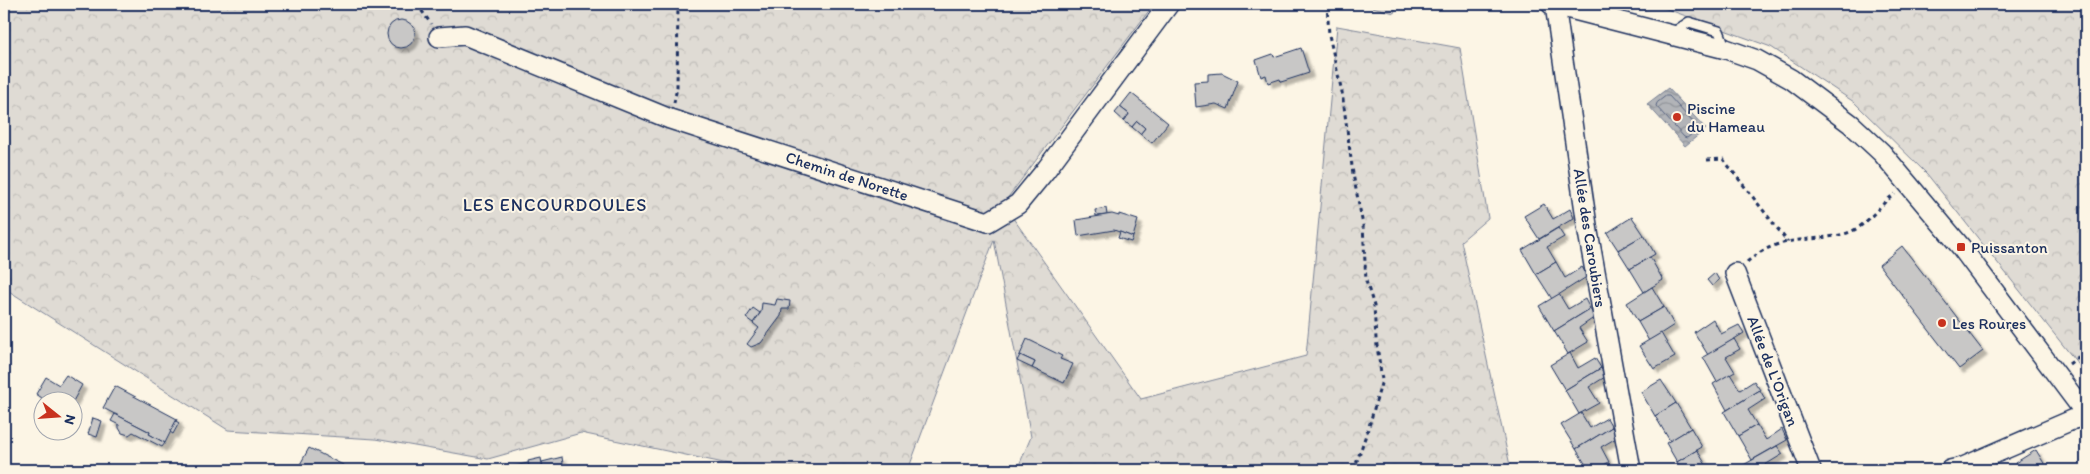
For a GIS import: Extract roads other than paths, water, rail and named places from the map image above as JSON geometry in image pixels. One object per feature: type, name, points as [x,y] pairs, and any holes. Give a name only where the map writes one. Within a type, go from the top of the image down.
[{"type":"street","name":"Chemin de Norette","points":[[439,37],[465,35],[670,118],[988,222],[1018,204],[1051,163],[1169,4]]},
{"type":"street","points":[[1553,4],[1726,49],[1757,60],[1798,84],[1851,124],[1882,153],[1961,248],[2086,414],[1960,469]]},
{"type":"street","name":"Allée des Caroubiers","points":[[1553,4],[1588,232],[1631,470]]},
{"type":"street","name":"Allée de L'Origan","points":[[1735,273],[1811,470]]},
{"type":"water","name":"Piscine du Hameau","points":[[1668,88],[1706,129],[1685,146],[1647,104]]},
{"type":"place","name":"Piscine du Hameau","points":[[1677,117]]},
{"type":"place","name":"Puissanton","points":[[1961,247]]},
{"type":"place","name":"Les Roures","points":[[1942,323]]},
{"type":"district","name":"LES ENCOURDOULES","points":[[555,205]]}]
